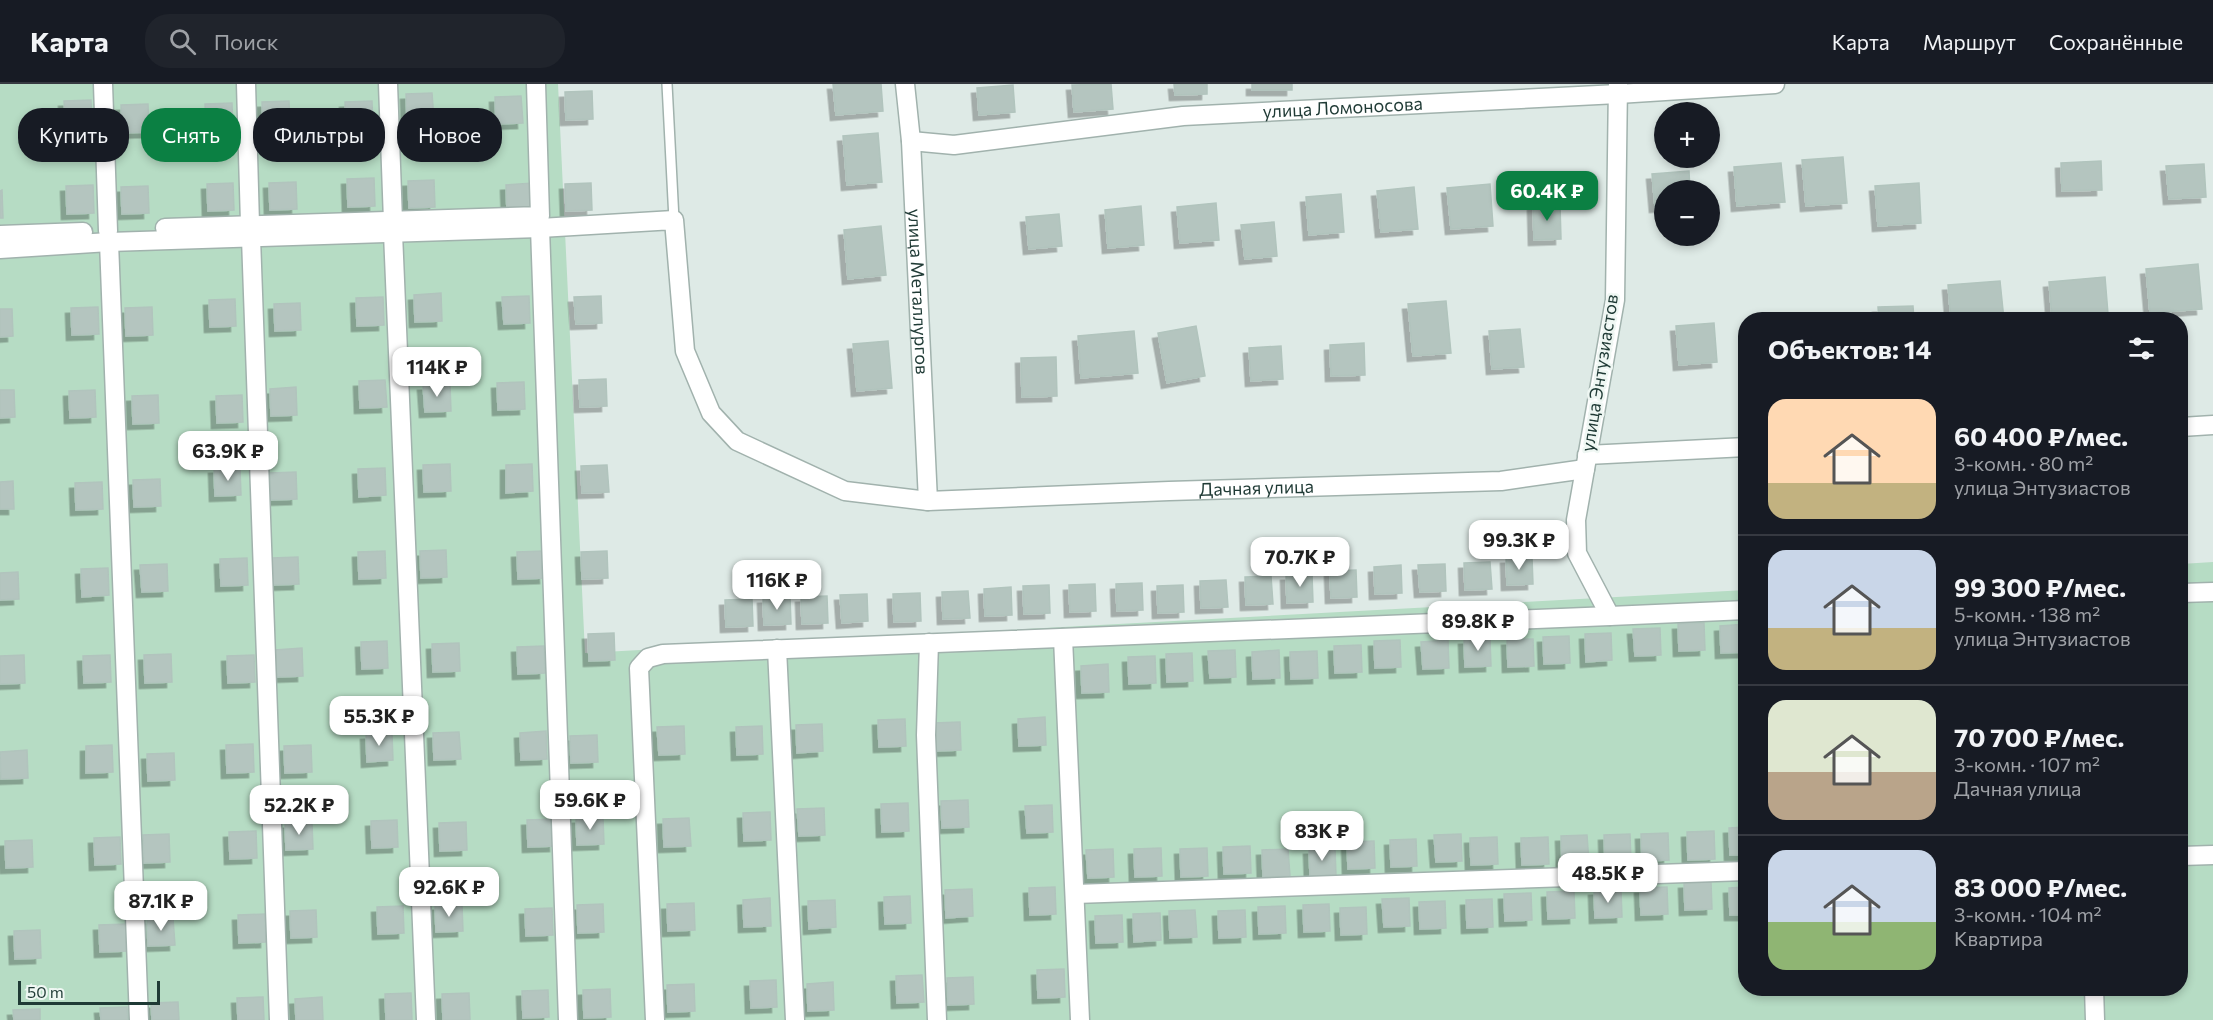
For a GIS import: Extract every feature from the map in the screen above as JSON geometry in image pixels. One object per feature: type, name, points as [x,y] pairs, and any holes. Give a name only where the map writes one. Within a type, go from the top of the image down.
[{"type":"street","points":[[103,84],[139,1020]]},
{"type":"street","points":[[246,84],[279,1020]]},
{"type":"street","points":[[388,84],[426,1020]]},
{"type":"street","points":[[0,235],[109,236],[393,227],[540,216],[536,84]]},
{"type":"street","name":"улица Металлургов","points":[[905,84],[911,141],[927,501]]},
{"type":"street","name":"улица Ломоносова","points":[[911,141],[954,145],[1183,116],[1618,89],[1775,84]]},
{"type":"street","name":"улица Энтузиастов","points":[[1610,616],[1577,553],[1576,520],[1614,300],[1618,89]]},
{"type":"street","points":[[393,227],[540,228],[674,220]]},
{"type":"street","name":"Дачная улица","points":[[674,220],[685,351],[711,413],[736,441],[845,491],[927,501],[1501,481],[1586,462],[1738,448]]},
{"type":"street","points":[[540,228],[568,1020]]},
{"type":"street","points":[[0,249],[109,236]]},
{"type":"street","points":[[2188,427],[2213,425]]},
{"type":"street","points":[[2188,593],[2213,592]]},
{"type":"street","points":[[655,1020],[639,668],[648,658],[663,654],[777,649],[1738,610]]},
{"type":"street","points":[[1063,638],[1080,1020]]},
{"type":"street","points":[[929,643],[926,735],[937,1020]]},
{"type":"street","points":[[777,649],[795,1020]]},
{"type":"street","points":[[2188,856],[2213,855]]},
{"type":"street","points":[[1075,894],[1738,871]]},
{"type":"street","points":[[2094,996],[2095,1020]]},
{"type":"lane","points":[[668,84],[674,220]]},
{"type":"green space","points":[[0,84],[558,84],[585,653],[1738,590],[1738,996],[2188,996],[2188,564],[2213,562],[2213,1020],[0,1020]]},
{"type":"building","points":[[833,84],[881,84],[883,111],[836,115]]},
{"type":"building","points":[[1111,84],[1113,109],[1074,112],[1072,85]]},
{"type":"building","points":[[1174,84],[1207,84],[1207,94],[1175,95]]},
{"type":"building","points":[[1252,84],[1292,84],[1292,90],[1252,90]]},
{"type":"building","points":[[1013,85],[1015,112],[979,115],[977,88]]},
{"type":"building","points":[[592,91],[593,119],[566,120],[565,92]]},
{"type":"building","points":[[432,93],[433,108],[407,108],[406,94]]},
{"type":"building","points":[[521,96],[523,123],[502,124],[502,108],[495,108],[495,97]]},
{"type":"building","points":[[91,100],[91,108],[65,108],[64,101]]},
{"type":"building","points":[[289,101],[289,108],[262,108],[262,102]]},
{"type":"building","points":[[372,101],[372,108],[345,108],[345,102]]},
{"type":"building","points":[[232,103],[232,108],[205,108],[205,104]]},
{"type":"building","points":[[148,104],[148,108],[141,108],[141,132],[129,133],[129,108],[121,108],[121,105]]},
{"type":"building","points":[[878,133],[882,182],[847,185],[843,136]]},
{"type":"building","points":[[1843,157],[1847,203],[1806,206],[1802,160]]},
{"type":"building","points":[[2101,161],[2102,190],[2062,191],[2061,163]]},
{"type":"building","points":[[1781,163],[1785,202],[1737,206],[1734,167]]},
{"type":"building","points":[[2204,164],[2206,197],[2169,199],[2166,166]]},
{"type":"building","points":[[1689,171],[1689,180],[1654,180],[1654,196],[1652,174]]},
{"type":"building","points":[[374,178],[375,206],[348,207],[347,179]]},
{"type":"building","points":[[434,180],[435,207],[409,208],[408,181]]},
{"type":"building","points":[[296,182],[297,209],[270,210],[269,183]]},
{"type":"building","points":[[233,183],[234,210],[208,211],[207,184]]},
{"type":"building","points":[[533,183],[534,211],[507,212],[506,185]]},
{"type":"building","points":[[591,183],[592,210],[566,211],[565,184]]},
{"type":"building","points":[[1919,183],[1921,223],[1878,226],[1875,186]]},
{"type":"building","points":[[1490,184],[1493,226],[1451,229],[1447,188]]},
{"type":"building","points":[[93,185],[94,213],[67,214],[66,186]]},
{"type":"building","points":[[148,186],[149,213],[122,214],[121,187]]},
{"type":"building","points":[[1414,187],[1418,229],[1381,232],[1377,191]]},
{"type":"building","points":[[2,190],[3,218],[0,218],[0,191]]},
{"type":"building","points":[[1341,194],[1344,232],[1309,235],[1306,197]]},
{"type":"building","points":[[1216,203],[1219,240],[1180,243],[1177,207]]},
{"type":"building","points":[[1560,204],[1561,239],[1534,240],[1533,205]]},
{"type":"building","points":[[1141,206],[1144,245],[1108,248],[1105,210]]},
{"type":"building","points":[[1059,214],[1062,246],[1029,249],[1026,217]]},
{"type":"building","points":[[1274,222],[1277,256],[1245,259],[1241,225]]},
{"type":"building","points":[[881,226],[886,275],[848,279],[844,230]]},
{"type":"building","points":[[2198,264],[2202,309],[2150,312],[2146,269]]},
{"type":"building","points":[[2105,277],[2108,312],[2052,312],[2049,282]]},
{"type":"building","points":[[2000,281],[2003,312],[1950,312],[1948,285]]},
{"type":"building","points":[[441,293],[442,321],[415,322],[414,295]]},
{"type":"building","points":[[529,296],[530,323],[504,324],[502,297]]},
{"type":"building","points":[[601,296],[602,323],[576,324],[574,297]]},
{"type":"building","points":[[383,297],[384,325],[357,326],[356,298]]},
{"type":"building","points":[[235,299],[236,326],[210,327],[209,300]]},
{"type":"building","points":[[1446,301],[1451,353],[1413,356],[1408,304]]},
{"type":"building","points":[[300,303],[301,330],[275,331],[274,304]]},
{"type":"building","points":[[1913,306],[1913,312],[1878,312],[1878,307]]},
{"type":"building","points":[[98,307],[99,334],[72,335],[71,308]]},
{"type":"building","points":[[152,307],[153,335],[126,336],[125,308]]},
{"type":"building","points":[[0,309],[12,309],[13,336],[0,337]]},
{"type":"building","points":[[1714,323],[1717,362],[1679,365],[1676,326]]},
{"type":"building","points":[[1196,326],[1205,376],[1167,383],[1158,333]]},
{"type":"building","points":[[1520,329],[1524,367],[1492,369],[1489,331]]},
{"type":"building","points":[[1134,331],[1138,373],[1081,378],[1078,336]]},
{"type":"building","points":[[888,341],[892,388],[857,391],[853,344]]},
{"type":"building","points":[[1364,343],[1365,375],[1331,376],[1330,345]]},
{"type":"building","points":[[1281,346],[1283,379],[1251,381],[1249,348]]},
{"type":"building","points":[[1056,357],[1057,396],[1022,397],[1021,358]]},
{"type":"building","points":[[606,379],[607,406],[580,407],[579,380]]},
{"type":"building","points":[[385,380],[387,407],[360,408],[359,381]]},
{"type":"building","points":[[524,382],[525,409],[498,410],[497,383]]},
{"type":"building","points":[[450,384],[451,411],[425,412],[423,385]]},
{"type":"building","points":[[296,387],[297,415],[271,416],[270,389]]},
{"type":"building","points":[[0,390],[14,390],[15,417],[0,418]]},
{"type":"building","points":[[95,390],[96,417],[70,418],[69,391]]},
{"type":"building","points":[[158,395],[159,423],[133,424],[132,396]]},
{"type":"building","points":[[242,395],[243,422],[217,423],[216,396]]},
{"type":"building","points":[[450,464],[451,491],[424,492],[423,465]]},
{"type":"building","points":[[532,464],[533,491],[506,493],[506,465]]},
{"type":"building","points":[[607,465],[609,492],[582,493],[581,466]]},
{"type":"building","points":[[240,467],[241,495],[215,496],[214,468]]},
{"type":"building","points":[[385,468],[386,495],[359,497],[358,469]]},
{"type":"building","points":[[296,472],[297,499],[271,500],[270,473]]},
{"type":"building","points":[[160,479],[161,506],[134,507],[133,480]]},
{"type":"building","points":[[13,481],[14,509],[0,509],[0,482]]},
{"type":"building","points":[[102,482],[103,509],[76,510],[75,483]]},
{"type":"building","points":[[446,550],[447,577],[421,578],[420,551]]},
{"type":"building","points":[[385,551],[386,578],[359,579],[358,552]]},
{"type":"building","points":[[543,551],[545,578],[518,579],[517,552]]},
{"type":"building","points":[[607,551],[608,578],[582,579],[581,552]]},
{"type":"building","points":[[298,557],[299,584],[273,585],[272,558]]},
{"type":"building","points":[[1532,557],[1533,584],[1507,585],[1506,558]]},
{"type":"building","points":[[247,558],[248,585],[221,586],[220,559]]},
{"type":"building","points":[[1490,562],[1492,589],[1465,590],[1464,563]]},
{"type":"building","points":[[167,564],[168,591],[142,592],[140,565]]},
{"type":"building","points":[[1445,564],[1446,591],[1420,592],[1418,565]]},
{"type":"building","points":[[1401,565],[1402,593],[1375,594],[1374,567]]},
{"type":"building","points":[[108,568],[109,595],[82,597],[81,569]]},
{"type":"building","points":[[1356,570],[1357,597],[1331,598],[1330,571]]},
{"type":"building","points":[[18,572],[19,599],[0,600],[0,573]]},
{"type":"building","points":[[1312,574],[1313,602],[1287,603],[1286,575]]},
{"type":"building","points":[[1271,576],[1273,604],[1246,605],[1245,577]]},
{"type":"building","points":[[1226,580],[1228,607],[1201,608],[1200,581]]},
{"type":"building","points":[[1142,583],[1143,610],[1117,611],[1116,584]]},
{"type":"building","points":[[1095,584],[1096,611],[1070,612],[1069,585]]},
{"type":"building","points":[[1049,585],[1050,613],[1024,614],[1023,586]]},
{"type":"building","points":[[1183,585],[1184,612],[1158,613],[1157,586]]},
{"type":"building","points":[[1011,587],[1012,615],[985,616],[984,589]]},
{"type":"building","points":[[968,591],[970,618],[943,619],[942,592]]},
{"type":"building","points":[[920,593],[921,621],[894,622],[893,594]]},
{"type":"building","points":[[867,594],[868,621],[842,623],[840,595]]},
{"type":"building","points":[[790,596],[791,624],[764,625],[763,598]]},
{"type":"building","points":[[827,596],[828,623],[802,624],[801,597]]},
{"type":"building","points":[[752,599],[753,626],[726,627],[725,600]]},
{"type":"building","points":[[1704,623],[1705,650],[1679,651],[1678,624]]},
{"type":"building","points":[[1738,625],[1738,652],[1721,653],[1720,626]]},
{"type":"building","points":[[1660,628],[1661,655],[1635,656],[1633,629]]},
{"type":"building","points":[[614,633],[615,660],[589,661],[588,634]]},
{"type":"building","points":[[1611,633],[1612,660],[1586,662],[1585,634]]},
{"type":"building","points":[[1569,636],[1570,663],[1544,664],[1543,637]]},
{"type":"building","points":[[1490,638],[1491,666],[1465,667],[1464,639]]},
{"type":"building","points":[[1533,639],[1534,666],[1508,667],[1507,640]]},
{"type":"building","points":[[1400,640],[1401,667],[1375,668],[1374,641]]},
{"type":"building","points":[[1448,640],[1449,668],[1423,669],[1421,642]]},
{"type":"building","points":[[387,641],[388,668],[362,669],[361,642]]},
{"type":"building","points":[[459,643],[460,671],[433,672],[432,644]]},
{"type":"building","points":[[1361,645],[1362,672],[1335,673],[1334,646]]},
{"type":"building","points":[[544,646],[545,673],[518,674],[517,647]]},
{"type":"building","points":[[302,648],[303,676],[277,677],[275,650]]},
{"type":"building","points":[[1235,650],[1236,677],[1210,678],[1208,651]]},
{"type":"building","points":[[1279,650],[1280,678],[1253,679],[1252,652]]},
{"type":"building","points":[[1317,651],[1318,678],[1291,679],[1290,652]]},
{"type":"building","points":[[1192,653],[1193,681],[1167,682],[1166,654]]},
{"type":"building","points":[[171,654],[172,682],[145,683],[144,655]]},
{"type":"building","points":[[24,655],[25,683],[0,684],[0,656]]},
{"type":"building","points":[[110,655],[111,682],[84,683],[83,656]]},
{"type":"building","points":[[254,655],[255,682],[228,683],[227,656]]},
{"type":"building","points":[[1155,656],[1156,683],[1129,684],[1128,657]]},
{"type":"building","points":[[1108,664],[1109,692],[1082,693],[1081,666]]},
{"type":"building","points":[[1045,717],[1046,745],[1019,746],[1018,719]]},
{"type":"building","points":[[905,719],[906,746],[879,747],[878,720]]},
{"type":"building","points":[[960,722],[961,750],[934,751],[933,723]]},
{"type":"building","points":[[822,724],[823,751],[797,753],[796,725]]},
{"type":"building","points":[[684,726],[685,754],[659,755],[657,727]]},
{"type":"building","points":[[762,726],[763,754],[737,755],[736,727]]},
{"type":"building","points":[[546,731],[547,759],[521,760],[520,733]]},
{"type":"building","points":[[459,732],[461,759],[434,760],[433,733]]},
{"type":"building","points":[[392,733],[393,760],[367,762],[366,734]]},
{"type":"building","points":[[597,735],[598,762],[571,763],[570,736]]},
{"type":"building","points":[[253,744],[254,772],[227,773],[226,745]]},
{"type":"building","points":[[112,745],[113,772],[86,773],[86,746]]},
{"type":"building","points":[[311,745],[312,772],[285,773],[284,746]]},
{"type":"building","points":[[27,750],[28,778],[1,779],[0,752]]},
{"type":"building","points":[[174,753],[175,780],[148,781],[147,754]]},
{"type":"building","points":[[968,800],[969,827],[942,828],[941,801]]},
{"type":"building","points":[[908,803],[909,831],[882,832],[881,804]]},
{"type":"building","points":[[1052,805],[1053,832],[1027,833],[1025,806]]},
{"type":"building","points":[[824,808],[825,835],[799,836],[797,809]]},
{"type":"building","points":[[770,812],[771,840],[744,841],[743,813]]},
{"type":"building","points":[[603,817],[604,844],[577,845],[576,818]]},
{"type":"building","points":[[689,818],[691,846],[664,847],[663,819]]},
{"type":"building","points":[[554,819],[555,846],[528,847],[527,820]]},
{"type":"building","points":[[397,820],[398,847],[372,848],[371,821]]},
{"type":"building","points":[[312,822],[313,849],[286,850],[285,823]]},
{"type":"building","points":[[466,822],[467,850],[440,851],[439,823]]},
{"type":"building","points":[[1738,827],[1738,855],[1730,855],[1729,828]]},
{"type":"building","points":[[256,831],[257,858],[230,859],[229,832]]},
{"type":"building","points":[[1714,831],[1715,859],[1688,860],[1687,832]]},
{"type":"building","points":[[1668,833],[1669,860],[1642,861],[1641,834]]},
{"type":"building","points":[[169,834],[170,862],[144,863],[143,835]]},
{"type":"building","points":[[1461,834],[1462,861],[1436,862],[1434,835]]},
{"type":"building","points":[[1630,834],[1631,861],[1605,862],[1604,835]]},
{"type":"building","points":[[1587,835],[1589,863],[1562,864],[1561,836]]},
{"type":"building","points":[[120,837],[121,864],[95,865],[94,838]]},
{"type":"building","points":[[1497,837],[1498,864],[1471,865],[1470,838]]},
{"type":"building","points":[[1548,837],[1549,864],[1522,865],[1521,838]]},
{"type":"building","points":[[1416,839],[1417,866],[1391,867],[1390,840]]},
{"type":"building","points":[[32,840],[33,867],[6,868],[5,841]]},
{"type":"building","points":[[1374,841],[1375,868],[1348,869],[1347,842]]},
{"type":"building","points":[[1250,846],[1251,873],[1224,874],[1223,847]]},
{"type":"building","points":[[1161,848],[1162,876],[1135,877],[1134,849]]},
{"type":"building","points":[[1207,848],[1208,876],[1181,877],[1180,849]]},
{"type":"building","points":[[1335,848],[1336,875],[1310,876],[1309,849]]},
{"type":"building","points":[[1113,849],[1114,877],[1088,878],[1086,850]]},
{"type":"building","points":[[1288,849],[1290,876],[1263,877],[1262,850]]},
{"type":"building","points":[[1711,882],[1712,909],[1685,910],[1684,883]]},
{"type":"building","points":[[1055,887],[1056,914],[1030,915],[1029,888]]},
{"type":"building","points":[[1667,887],[1668,914],[1641,915],[1640,888]]},
{"type":"building","points":[[1738,887],[1738,915],[1730,915],[1729,888]]},
{"type":"building","points":[[972,889],[973,916],[946,918],[945,890]]},
{"type":"building","points":[[1621,889],[1622,917],[1595,918],[1594,890]]},
{"type":"building","points":[[1574,891],[1575,918],[1548,919],[1547,892]]},
{"type":"building","points":[[1531,893],[1532,920],[1505,921],[1504,894]]},
{"type":"building","points":[[910,896],[911,923],[885,924],[884,897]]},
{"type":"building","points":[[770,898],[771,926],[744,927],[743,900]]},
{"type":"building","points":[[1409,898],[1410,926],[1384,927],[1382,899]]},
{"type":"building","points":[[1492,899],[1493,927],[1467,928],[1466,900]]},
{"type":"building","points":[[835,900],[836,927],[809,929],[808,901]]},
{"type":"building","points":[[1445,901],[1446,928],[1420,929],[1419,902]]},
{"type":"building","points":[[694,903],[695,930],[668,931],[667,904]]},
{"type":"building","points":[[462,904],[463,931],[436,932],[435,905]]},
{"type":"building","points":[[603,904],[604,932],[578,933],[577,905]]},
{"type":"building","points":[[1329,904],[1330,931],[1304,932],[1303,905]]},
{"type":"building","points":[[403,906],[404,933],[378,934],[377,907]]},
{"type":"building","points":[[1285,906],[1286,933],[1259,934],[1258,907]]},
{"type":"building","points":[[1366,907],[1367,934],[1341,935],[1340,908]]},
{"type":"building","points":[[552,908],[553,935],[526,936],[525,909]]},
{"type":"building","points":[[316,910],[317,937],[291,938],[290,911]]},
{"type":"building","points":[[1195,910],[1197,937],[1170,938],[1169,911]]},
{"type":"building","points":[[1245,910],[1246,937],[1219,938],[1218,911]]},
{"type":"building","points":[[1160,913],[1161,940],[1134,942],[1133,914]]},
{"type":"building","points":[[265,914],[266,942],[239,943],[238,915]]},
{"type":"building","points":[[1122,915],[1123,942],[1096,943],[1095,916]]},
{"type":"building","points":[[173,918],[175,945],[148,946],[147,919]]},
{"type":"building","points":[[126,924],[127,951],[100,952],[99,925]]},
{"type":"building","points":[[40,930],[41,958],[15,959],[14,931]]},
{"type":"building","points":[[1064,969],[1065,997],[1038,998],[1037,970]]},
{"type":"building","points":[[922,975],[924,1002],[897,1003],[896,976]]},
{"type":"building","points":[[973,977],[974,1004],[948,1005],[947,978]]},
{"type":"building","points":[[776,980],[777,1007],[751,1008],[750,981]]},
{"type":"building","points":[[833,982],[834,1010],[808,1011],[807,984]]},
{"type":"building","points":[[694,984],[695,1011],[668,1012],[667,985]]},
{"type":"building","points":[[610,989],[611,1017],[584,1018],[583,990]]},
{"type":"building","points":[[548,990],[549,1017],[523,1018],[522,991]]},
{"type":"building","points":[[411,993],[412,1020],[386,1020],[385,994]]},
{"type":"building","points":[[469,993],[470,1020],[443,1020],[442,994]]},
{"type":"building","points":[[263,997],[264,1020],[238,1020],[237,998]]},
{"type":"building","points":[[322,997],[323,1020],[296,1020],[295,999]]},
{"type":"building","points":[[178,1002],[179,1020],[152,1020],[151,1003]]},
{"type":"building","points":[[127,1007],[128,1020],[101,1020],[100,1008]]},
{"type":"building","points":[[40,1009],[40,1020],[14,1020],[13,1010]]}]
